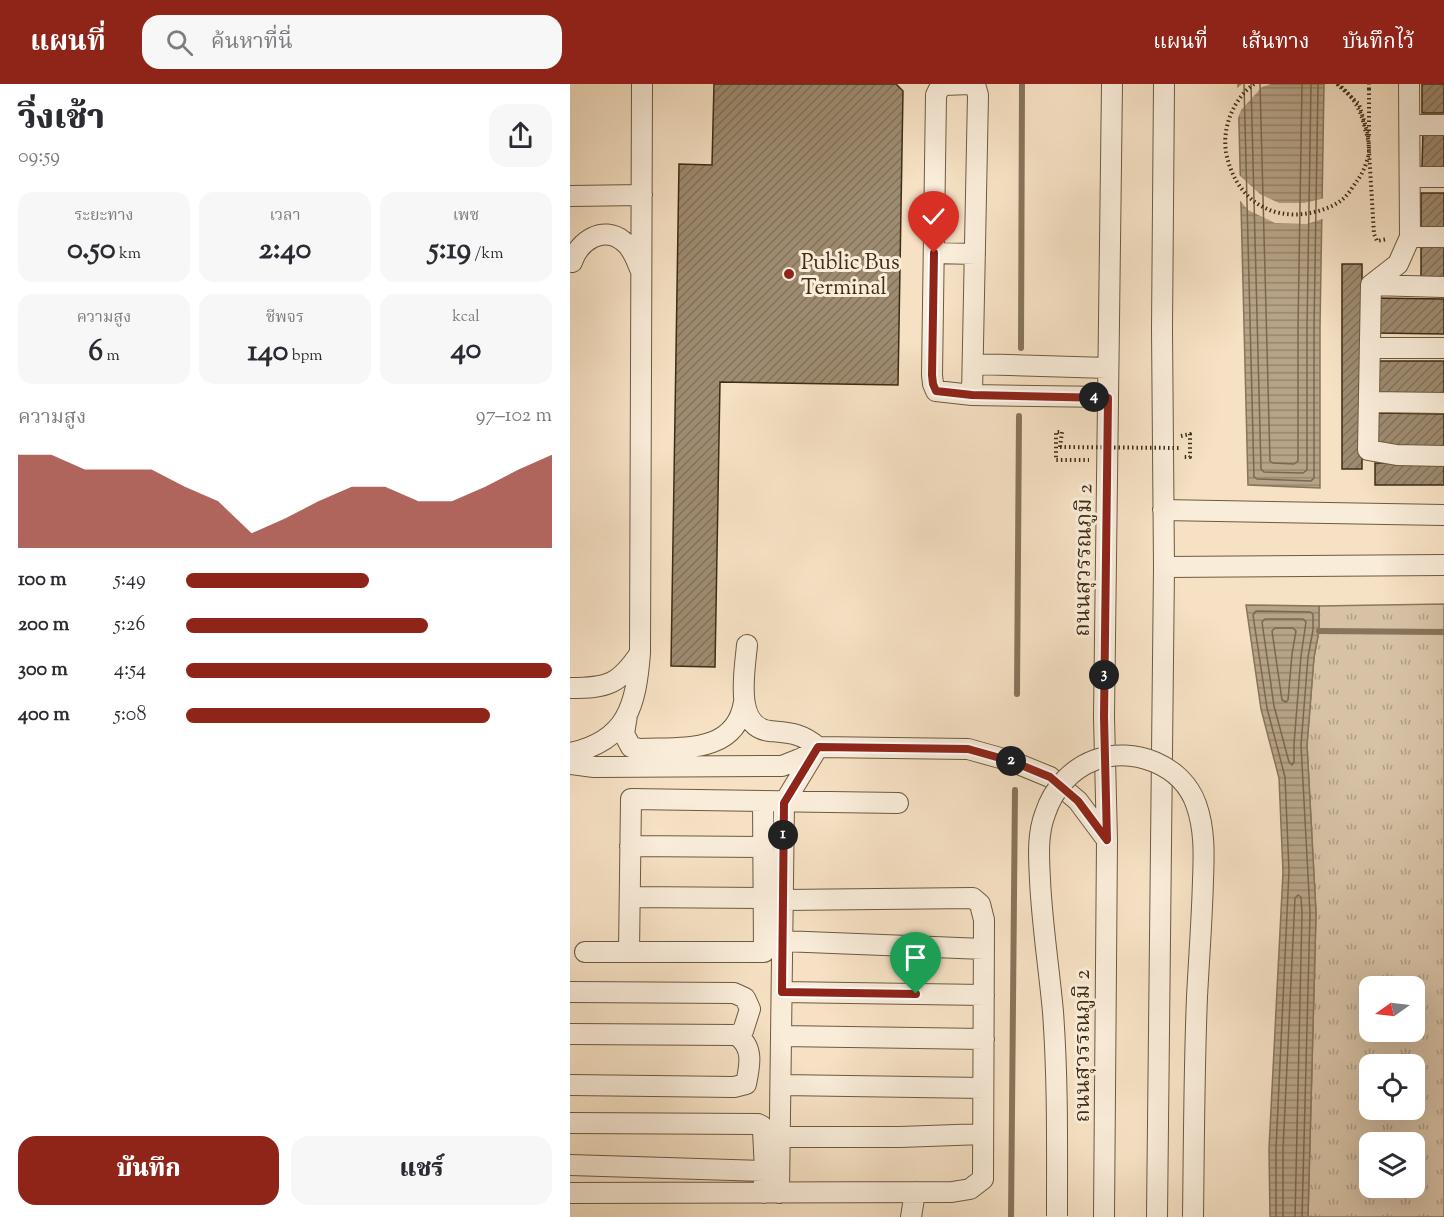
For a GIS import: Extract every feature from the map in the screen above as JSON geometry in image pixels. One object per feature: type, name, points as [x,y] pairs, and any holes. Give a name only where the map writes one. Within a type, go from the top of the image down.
[{"type":"street","points":[[570,753],[605,738],[620,726],[631,709],[637,687],[640,653],[642,84]]},
{"type":"street","points":[[972,395],[978,95],[976,88],[970,84],[944,85],[936,95],[933,384],[936,391],[972,395],[1108,398]]},
{"type":"street","name":"ถนนสุวรรณภูมิ 2","points":[[1104,1217],[1107,840],[1104,717],[1112,84]]},
{"type":"street","points":[[1158,1217],[1164,567],[1164,84]]},
{"type":"street","points":[[1371,285],[1398,264],[1410,177],[1409,84]]},
{"type":"street","points":[[1410,125],[1444,125]]},
{"type":"street","points":[[1410,177],[1444,177]]},
{"type":"street","points":[[570,196],[642,195]]},
{"type":"street","points":[[570,256],[572,262],[576,251],[594,236],[604,234],[616,236],[626,242],[634,253],[641,271]]},
{"type":"street","points":[[1402,238],[1444,237]]},
{"type":"street","points":[[934,253],[975,254]]},
{"type":"street","points":[[1371,285],[1444,286]]},
{"type":"street","points":[[1371,285],[1368,450],[1397,455],[1444,456]]},
{"type":"street","points":[[1371,348],[1444,348]]},
{"type":"street","points":[[973,364],[1108,368]]},
{"type":"street","points":[[1370,402],[1444,403]]},
{"type":"street","points":[[1163,510],[1444,515]]},
{"type":"street","points":[[1164,567],[1444,565]]},
{"type":"street","points":[[627,716],[624,734],[632,747],[640,749],[704,746],[717,741],[730,732],[741,717],[747,645]]},
{"type":"street","points":[[570,688],[608,686],[629,670],[640,653]]},
{"type":"street","points":[[744,702],[749,718],[756,727],[767,731],[800,735],[818,747]]},
{"type":"street","points":[[570,764],[594,767],[782,766],[802,758],[818,747],[968,749],[1011,761],[1050,777],[1078,801],[1107,840]]},
{"type":"street","points":[[585,952],[764,952],[773,899],[784,803],[818,747]]},
{"type":"street","points":[[1057,1216],[1056,1070],[1053,1010],[1041,898],[1039,839],[1045,814],[1054,794],[1066,777],[1082,765],[1099,758],[1118,755],[1137,756],[1160,763],[1180,780],[1196,803],[1204,841],[1197,999],[1193,1217]]},
{"type":"street","points":[[629,952],[631,800],[898,804]]},
{"type":"street","points":[[762,802],[763,847],[782,941],[780,1137],[771,1193]]},
{"type":"street","points":[[630,846],[763,847]]},
{"type":"street","points":[[570,1193],[952,1192],[970,1189],[983,1179],[984,920],[980,904],[973,898],[630,897]]},
{"type":"street","points":[[782,941],[984,949]]},
{"type":"street","points":[[570,992],[734,993],[745,998],[750,1009],[743,1031],[736,1035],[570,1034]]},
{"type":"street","points":[[782,992],[984,995]]},
{"type":"street","points":[[570,1085],[734,1087],[746,1083],[748,1074],[749,1047],[736,1035]]},
{"type":"street","points":[[781,1036],[984,1039]]},
{"type":"street","points":[[781,1085],[983,1088]]},
{"type":"street","points":[[570,1123],[758,1124],[763,1130],[765,1171],[771,1193]]},
{"type":"street","points":[[780,1137],[983,1134]]},
{"type":"street","points":[[570,1165],[765,1171]]},
{"type":"street","points":[[911,1217],[915,1192]]},
{"type":"path","points":[[1255,84],[1233,107],[1225,129],[1225,156],[1233,178],[1248,197],[1266,210],[1283,215],[1306,216],[1331,207],[1352,190],[1367,160],[1369,84]]},
{"type":"path","points":[[1255,84],[1237,100],[1230,116],[1225,144],[1229,169],[1240,188],[1258,205],[1276,213],[1296,216],[1320,212],[1343,199],[1362,175],[1370,149],[1361,110],[1348,92],[1338,84]]},
{"type":"path","points":[[1338,84],[1359,104],[1368,134],[1374,234],[1377,240],[1402,238]]},
{"type":"path","points":[[1107,461],[1056,460],[1056,432],[1062,432],[1060,447],[1180,448],[1181,434],[1190,434],[1190,457]]},
{"type":"green space","points":[[1444,604],[1444,1217],[1308,1217],[1316,913],[1307,745],[1314,657],[1319,631],[1319,606]]},
{"type":"water","points":[[1238,84],[1324,84],[1320,488],[1248,485]]},
{"type":"water","points":[[1246,605],[1319,606],[1319,631],[1314,657],[1307,745],[1316,913],[1308,1217],[1270,1217],[1269,1149],[1283,872],[1279,778],[1261,709]]},
{"type":"pier","points":[[1242,84],[1271,84],[1262,87],[1241,110],[1236,124],[1235,90]]},
{"type":"pier","points":[[1237,170],[1239,175],[1260,194],[1279,203],[1304,203],[1325,198],[1325,218],[1307,224],[1275,223],[1248,210],[1238,198]]},
{"type":"building","name":"Public Bus Terminal","points":[[714,84],[896,84],[903,91],[898,385],[720,382],[715,667],[671,666],[679,164],[712,165]]},
{"type":"building","points":[[1422,84],[1444,84],[1444,113],[1422,113]]},
{"type":"building","points":[[1423,131],[1444,131],[1444,167],[1422,167]]},
{"type":"building","points":[[1421,193],[1444,193],[1444,229],[1421,229]]},
{"type":"building","points":[[1421,246],[1444,246],[1444,282],[1421,282]]},
{"type":"building","points":[[1342,264],[1362,264],[1362,469],[1342,469]]},
{"type":"building","points":[[1377,298],[1444,299],[1444,334],[1377,333]]},
{"type":"building","points":[[1376,361],[1444,361],[1444,397],[1376,396]]},
{"type":"building","points":[[1375,413],[1444,414],[1444,449],[1376,449]]},
{"type":"building","points":[[1375,463],[1444,463],[1444,485],[1375,485]]},
{"type":"waterway","points":[[1021,348],[1022,84]]},
{"type":"waterway","points":[[1017,694],[1019,416]]},
{"type":"waterway","points":[[1319,631],[1444,632]]},
{"type":"waterway","points":[[1011,1217],[1015,790]]},
{"type":"place","name":"Public Bus Terminal","points":[[789,274]]},
{"type":"route","points":[[916,994],[782,992],[784,803],[818,747],[968,749],[1011,761],[1050,777],[1078,801],[1107,840],[1104,717],[1108,398],[972,395],[936,391],[932,375],[934,253]]}]
